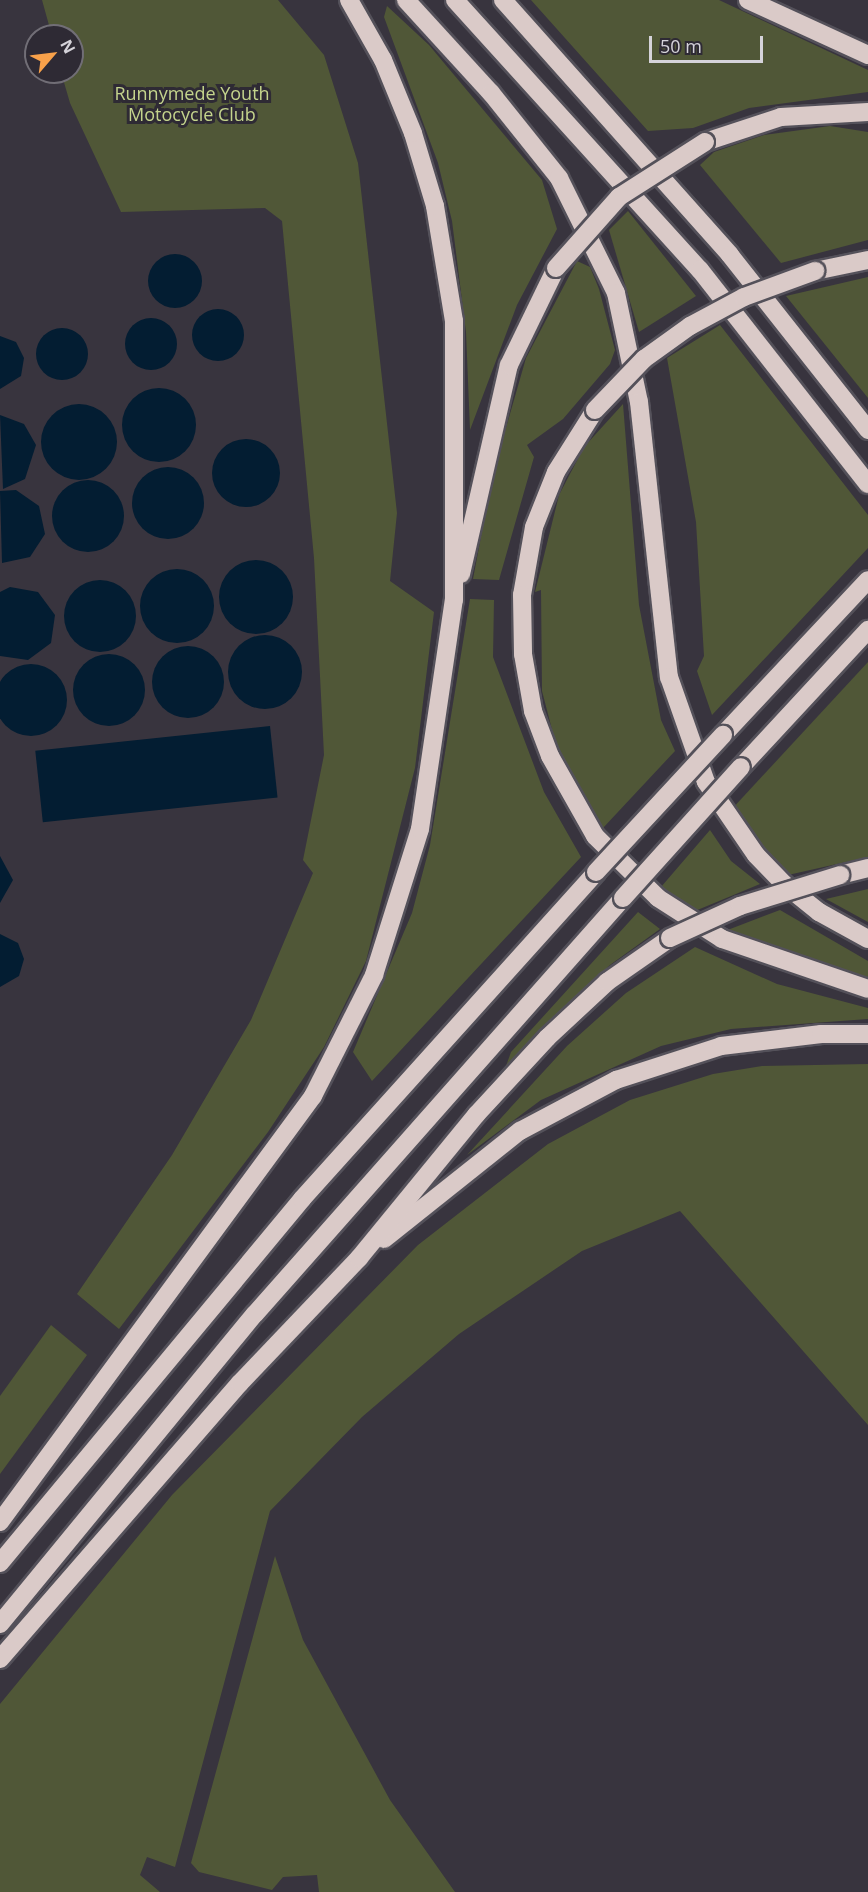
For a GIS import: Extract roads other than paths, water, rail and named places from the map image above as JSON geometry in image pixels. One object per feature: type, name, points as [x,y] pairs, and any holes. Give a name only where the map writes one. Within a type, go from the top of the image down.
[{"type":"highway","points":[[349,0],[383,60],[413,133],[447,265],[454,321],[454,600]]},
{"type":"highway","points":[[406,0],[491,93],[558,178],[616,293],[639,402],[669,677],[706,782],[756,855],[784,884],[868,939]]},
{"type":"highway","points":[[455,0],[700,270],[868,484]]},
{"type":"highway","points":[[503,0],[729,255],[868,430]]},
{"type":"highway","points":[[748,0],[868,56]]},
{"type":"highway","points":[[0,1522],[268,1160],[346,1038],[386,942],[420,829],[454,600],[509,365],[556,268],[619,197],[705,142],[781,117],[868,112]]},
{"type":"highway","points":[[868,260],[815,271],[744,297],[690,326],[644,359],[595,410],[556,472],[534,527],[522,595],[523,654],[534,711],[550,756],[595,836],[658,898],[722,939],[868,989]]},
{"type":"highway","points":[[0,1563],[302,1199],[596,872],[868,580]]},
{"type":"highway","points":[[0,1624],[255,1314],[623,898],[868,630]]},
{"type":"highway","points":[[0,1659],[240,1383],[359,1258],[476,1115],[547,1038],[607,982],[670,938],[740,906],[868,868]]},
{"type":"highway","points":[[359,1258],[520,1131],[616,1080],[722,1046],[821,1034],[868,1034]]},
{"type":"water","points":[[175,254],[185,256],[194,262],[200,271],[202,281],[200,291],[194,300],[185,306],[175,308],[165,306],[156,300],[150,291],[148,281],[150,271],[156,262],[165,256]]},
{"type":"water","points":[[218,309],[228,311],[236,317],[242,325],[244,335],[242,345],[236,353],[228,359],[218,361],[208,359],[200,353],[194,345],[192,335],[194,325],[200,317],[208,311]]},
{"type":"water","points":[[151,318],[161,320],[169,326],[175,334],[177,344],[175,354],[169,362],[161,368],[151,370],[141,368],[133,362],[127,354],[125,344],[127,334],[133,326],[141,320]]},
{"type":"water","points":[[62,328],[72,330],[80,336],[86,344],[88,354],[86,364],[80,372],[72,378],[62,380],[52,378],[44,372],[38,364],[36,354],[38,344],[44,336],[52,330]]},
{"type":"water","points":[[0,336],[16,342],[24,358],[21,376],[0,389]]},
{"type":"water","points":[[159,388],[173,391],[185,399],[193,411],[196,425],[193,439],[185,451],[173,459],[159,462],[145,459],[133,451],[125,439],[122,425],[125,411],[133,399],[145,391]]},
{"type":"water","points":[[79,404],[93,407],[106,415],[114,428],[117,442],[114,456],[106,469],[93,477],[79,480],[65,477],[52,469],[44,456],[41,442],[44,428],[52,415],[65,407]]},
{"type":"water","points":[[0,415],[24,424],[36,445],[25,479],[3,489]]},
{"type":"water","points":[[246,439],[259,442],[270,449],[277,460],[280,473],[277,486],[270,497],[259,504],[246,507],[233,504],[222,497],[215,486],[212,473],[215,460],[222,449],[233,442]]},
{"type":"water","points":[[175,467],[194,477],[202,489],[204,503],[202,517],[194,529],[182,537],[161,539],[142,529],[134,517],[132,496],[142,477],[154,469]]},
{"type":"water","points":[[88,480],[108,486],[118,496],[124,516],[118,536],[108,546],[88,552],[68,546],[58,536],[52,516],[58,496],[68,486]]},
{"type":"water","points":[[16,490],[39,506],[45,534],[30,557],[2,563],[0,491]]},
{"type":"water","points":[[249,560],[263,560],[277,566],[287,576],[293,590],[291,611],[277,628],[263,634],[249,634],[235,628],[225,618],[219,604],[219,590],[225,576],[235,566]]},
{"type":"water","points":[[177,569],[191,572],[203,580],[211,592],[214,606],[211,620],[203,632],[191,640],[177,643],[163,640],[151,632],[143,620],[140,606],[143,592],[151,580],[163,572]]},
{"type":"water","points":[[107,580],[126,590],[134,602],[136,616],[134,630],[126,642],[114,650],[93,652],[74,642],[66,630],[64,609],[74,590],[86,582]]},
{"type":"water","points":[[10,587],[38,592],[55,615],[51,643],[28,660],[0,656],[0,592]]},
{"type":"water","points":[[265,635],[279,638],[291,646],[299,658],[302,672],[299,686],[291,698],[279,706],[265,709],[251,706],[239,698],[231,686],[228,672],[231,658],[239,646],[251,638]]},
{"type":"water","points":[[188,646],[208,652],[218,662],[224,682],[218,702],[208,712],[188,718],[168,712],[158,702],[152,682],[158,662],[168,652]]},
{"type":"water","points":[[109,654],[123,657],[135,664],[142,676],[145,690],[142,704],[135,716],[123,723],[109,726],[95,723],[83,716],[76,704],[73,690],[76,676],[83,664],[95,657]]},
{"type":"water","points":[[31,664],[51,670],[61,680],[67,700],[61,720],[51,730],[31,736],[11,730],[1,720],[-5,700],[1,680],[11,670]]},
{"type":"water","points":[[270,726],[278,798],[43,822],[35,751]]},
{"type":"water","points":[[0,856],[13,880],[0,903]]},
{"type":"water","points":[[0,934],[18,943],[24,959],[19,976],[0,987]]},
{"type":"park label","name":"Runnymede Youth Motocycle Club","points":[[192,104]]}]
